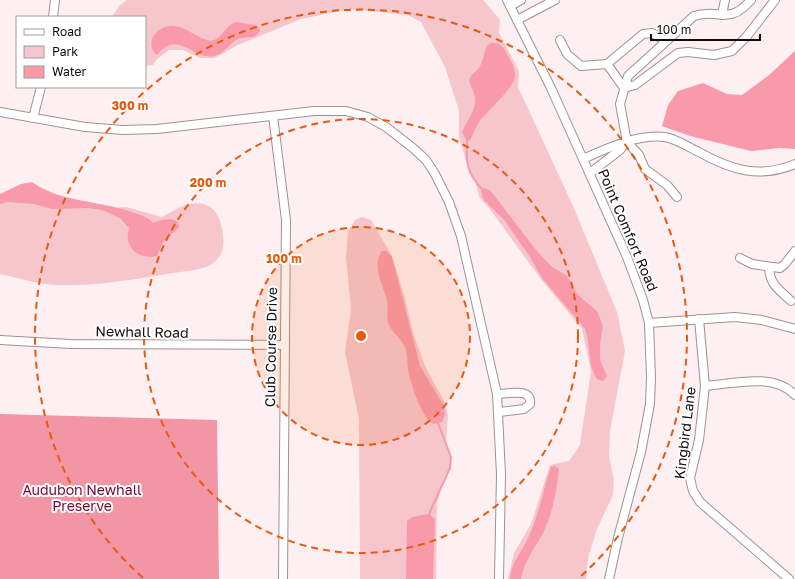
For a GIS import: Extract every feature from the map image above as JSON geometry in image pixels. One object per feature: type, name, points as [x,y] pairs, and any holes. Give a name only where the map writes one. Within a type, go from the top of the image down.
[{"type":"street","points":[[53,16],[55,0]]},
{"type":"street","points":[[509,3],[521,0]]},
{"type":"street","points":[[533,0],[536,8]]},
{"type":"street","points":[[516,20],[536,8],[555,0]]},
{"type":"street","points":[[722,16],[725,0]]},
{"type":"street","points":[[677,197],[667,185],[645,169],[639,155],[626,142],[620,104],[624,88],[631,71],[694,16],[699,14],[722,16],[740,11],[751,0]]},
{"type":"street","points":[[624,88],[635,85],[660,64],[678,53],[688,52],[714,55],[732,51],[747,36],[776,0]]},
{"type":"street","name":"Point Comfort Road","points":[[509,3],[516,20],[551,88],[627,257],[643,300],[649,323],[651,370],[650,404],[641,452],[618,538],[609,579]]},
{"type":"street","points":[[560,40],[567,54],[581,66],[607,64],[643,34],[652,33],[666,41]]},
{"type":"street","points":[[607,64],[624,88]]},
{"type":"street","points":[[33,118],[41,88]]},
{"type":"street","points":[[0,112],[85,127],[157,130],[314,111],[346,111],[368,117],[386,127],[426,160],[436,174],[449,202],[461,236],[497,394],[501,474],[499,579]]},
{"type":"street","name":"Club Course Drive","points":[[273,116],[286,220],[283,345],[283,579]]},
{"type":"street","points":[[583,159],[626,142],[665,138],[686,145],[720,164],[742,170],[761,172],[795,164]]},
{"type":"street","points":[[590,173],[620,150],[626,142]]},
{"type":"street","points":[[740,258],[752,264],[780,268],[795,251]]},
{"type":"street","points":[[769,267],[770,278],[774,286],[791,301]]},
{"type":"street","points":[[649,323],[744,317],[795,329]]},
{"type":"street","name":"Kingbird Lane","points":[[699,320],[705,386],[698,440],[690,478],[693,491],[700,502],[788,579]]},
{"type":"street","name":"Newhall Road","points":[[0,340],[71,344],[283,345]]},
{"type":"street","points":[[705,386],[765,381],[789,389],[795,395]]},
{"type":"street","points":[[497,394],[524,392],[530,396],[531,400],[528,407],[499,412]]},
{"type":"green space","points":[[127,0],[483,0],[500,20],[499,33],[519,71],[518,87],[573,206],[617,312],[625,351],[610,431],[609,457],[614,479],[613,495],[597,529],[588,558],[586,579],[508,579],[514,553],[531,524],[550,465],[569,461],[580,445],[591,371],[582,329],[540,278],[489,208],[479,197],[476,183],[469,171],[459,137],[459,111],[445,67],[421,22],[408,15],[350,9],[301,19],[238,45],[215,58],[200,58],[183,50],[169,50],[157,59],[153,65],[146,66],[146,16],[113,16],[120,5]]},
{"type":"green space","points":[[0,199],[110,208],[126,207],[162,217],[179,207],[198,203],[204,204],[214,210],[220,221],[223,237],[222,250],[216,261],[208,266],[194,270],[91,284],[57,285],[28,281],[0,274]]},
{"type":"green space","points":[[362,217],[371,220],[392,256],[405,298],[413,333],[425,366],[445,403],[448,415],[446,442],[451,457],[450,468],[443,480],[437,503],[436,579],[360,579],[359,419],[345,352],[351,309],[346,257],[348,232],[355,220]]},
{"type":"green space","name":"Audubon Newhall Preserve","points":[[0,414],[217,420],[219,579],[0,579]]},
{"type":"water","points":[[236,22],[255,25],[259,27],[260,31],[253,37],[238,39],[215,56],[199,54],[179,45],[173,44],[166,47],[158,54],[155,54],[152,49],[151,43],[155,34],[159,30],[169,26],[179,27],[210,41],[220,36]]},
{"type":"water","points":[[490,43],[498,44],[504,49],[513,65],[515,77],[506,92],[480,120],[470,140],[467,142],[462,132],[473,111],[475,102],[469,80],[479,68],[485,51]]},
{"type":"water","points":[[795,51],[795,149],[780,148],[751,151],[690,136],[662,126],[668,105],[678,91],[703,83],[727,94],[742,95],[769,75]]},
{"type":"water","points":[[32,182],[53,193],[129,211],[145,217],[153,223],[166,220],[175,220],[178,222],[179,227],[163,242],[157,256],[150,257],[138,254],[134,251],[128,241],[129,228],[120,218],[102,210],[89,208],[52,209],[34,204],[7,202],[0,204],[0,194],[21,184]]},
{"type":"water","points":[[484,188],[490,190],[536,250],[552,267],[567,276],[578,295],[597,311],[603,326],[600,345],[600,360],[607,376],[603,381],[597,379],[594,373],[590,361],[585,329],[542,278],[530,257],[505,221],[484,200],[481,192]]},
{"type":"water","points":[[382,251],[386,251],[392,257],[420,366],[444,406],[445,415],[442,422],[434,424],[425,416],[410,380],[405,347],[389,324],[387,317],[387,300],[378,269],[379,257]]},
{"type":"water","points":[[555,466],[559,469],[557,486],[554,503],[546,528],[527,561],[521,579],[510,579],[512,567],[526,543],[532,529],[551,467]]},
{"type":"water","points":[[429,514],[435,519],[433,579],[406,579],[407,521],[412,517]]},
{"type":"waterway","points":[[467,142],[467,162],[474,179],[483,190]]},
{"type":"waterway","points":[[429,514],[450,468],[451,457],[438,423]]}]
